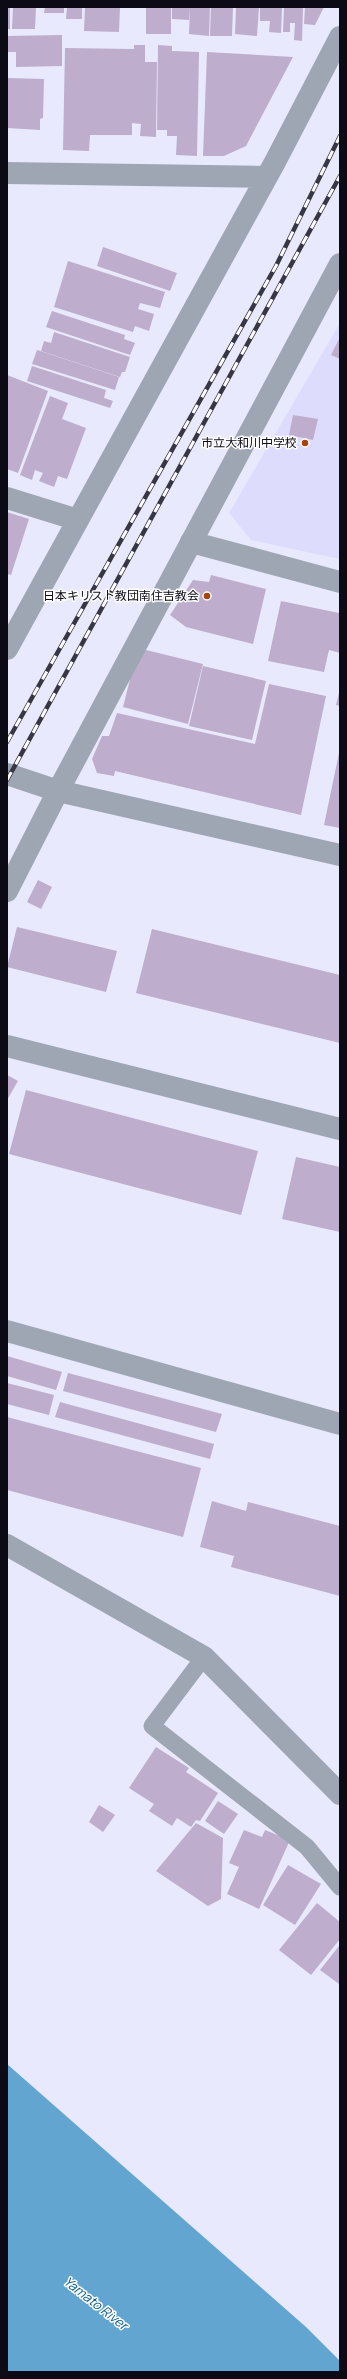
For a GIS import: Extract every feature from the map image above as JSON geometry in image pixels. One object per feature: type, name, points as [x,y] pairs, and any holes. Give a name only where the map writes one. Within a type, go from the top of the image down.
[{"type":"street","points":[[7,648],[266,177],[340,37]]},
{"type":"street","points":[[7,173],[266,177]]},
{"type":"street","points":[[7,891],[58,791],[340,264]]},
{"type":"street","points":[[7,498],[78,520]]},
{"type":"street","points":[[191,542],[340,582]]},
{"type":"street","points":[[8,775],[58,791],[340,855]]},
{"type":"street","points":[[7,1046],[340,1129]]},
{"type":"street","points":[[7,1331],[340,1424]]},
{"type":"street","points":[[7,1545],[204,1657],[340,1794]]},
{"type":"lane","points":[[204,1657],[152,1726],[307,1847],[340,1887]]},
{"type":"shaded area","name":"市立大和川中学校","points":[[340,323],[340,559],[251,540],[229,513]]},
{"type":"water","name":"Yamato River","points":[[7,2064],[306,2327],[340,2361],[340,2372],[7,2372]]},
{"type":"building","points":[[7,7],[10,7],[10,29],[7,29]]},
{"type":"building","points":[[13,7],[36,7],[35,29],[12,29]]},
{"type":"building","points":[[45,7],[64,7],[64,13],[44,13]]},
{"type":"building","points":[[67,7],[82,7],[82,19],[66,19]]},
{"type":"building","points":[[85,7],[120,7],[119,32],[84,31]]},
{"type":"building","points":[[146,7],[171,7],[171,34],[146,34]]},
{"type":"building","points":[[172,7],[190,7],[189,20],[172,19]]},
{"type":"building","points":[[190,7],[210,7],[209,36],[189,34]]},
{"type":"building","points":[[211,7],[233,7],[232,36],[210,36]]},
{"type":"building","points":[[236,7],[259,7],[257,36],[235,34]]},
{"type":"building","points":[[260,7],[282,7],[281,33],[269,32],[270,21],[260,21]]},
{"type":"building","points":[[284,7],[303,7],[302,41],[294,40],[295,23],[290,23],[290,32],[283,32]]},
{"type":"building","points":[[305,7],[324,7],[315,25],[304,24]]},
{"type":"building","points":[[62,35],[62,66],[16,67],[16,52],[7,52],[7,36]]},
{"type":"building","points":[[134,45],[145,45],[145,62],[157,62],[156,137],[140,136],[141,124],[132,123],[132,135],[90,135],[89,151],[63,150],[65,48],[134,49]]},
{"type":"building","points":[[158,45],[172,46],[172,51],[199,52],[197,156],[176,155],[177,136],[167,136],[167,130],[157,130]]},
{"type":"building","points":[[207,52],[293,57],[246,146],[224,156],[203,156]]},
{"type":"building","points":[[7,78],[44,79],[43,118],[40,119],[40,130],[7,128]]},
{"type":"building","points":[[103,247],[177,273],[170,291],[97,266]]},
{"type":"building","points":[[68,261],[165,292],[160,308],[140,303],[138,309],[154,314],[149,331],[135,326],[133,332],[54,307]]},
{"type":"building","points":[[52,311],[125,335],[124,339],[135,343],[130,355],[46,327]]},
{"type":"building","points":[[54,332],[130,357],[125,372],[122,372],[120,377],[41,351],[44,341],[51,343]]},
{"type":"building","points":[[340,337],[340,359],[331,355]]},
{"type":"building","points":[[37,350],[119,377],[115,390],[32,364]]},
{"type":"building","points":[[32,366],[106,390],[104,398],[113,401],[110,408],[27,381]]},
{"type":"building","points":[[7,375],[48,391],[18,473],[7,469]]},
{"type":"building","points":[[50,396],[68,403],[62,419],[86,428],[67,479],[58,476],[54,487],[39,481],[43,473],[35,470],[32,480],[20,475]]},
{"type":"building","points":[[293,415],[318,419],[313,440],[289,435]]},
{"type":"building","points":[[7,512],[29,519],[11,575],[7,574]]},
{"type":"building","points":[[211,575],[266,589],[253,644],[186,627],[170,615],[193,580],[209,582]]},
{"type":"building","points":[[281,601],[339,613],[340,653],[329,650],[324,672],[268,661]]},
{"type":"building","points":[[138,648],[203,664],[188,724],[123,707]]},
{"type":"building","points":[[203,666],[266,681],[252,740],[189,726]]},
{"type":"building","points":[[269,684],[326,696],[301,815],[115,771],[114,776],[97,773],[92,759],[102,736],[109,736],[117,713],[255,744]]},
{"type":"building","points":[[340,693],[340,706],[336,705]]},
{"type":"building","points":[[340,753],[340,828],[324,825]]},
{"type":"building","points":[[38,880],[52,887],[41,909],[27,902]]},
{"type":"building","points":[[17,927],[117,951],[106,992],[7,967]]},
{"type":"building","points":[[152,929],[340,975],[340,1043],[136,993]]},
{"type":"building","points":[[7,1075],[18,1081],[7,1100]]},
{"type":"building","points":[[26,1090],[258,1151],[241,1215],[9,1154]]},
{"type":"building","points":[[296,1157],[340,1167],[340,1232],[282,1219]]},
{"type":"building","points":[[7,1356],[62,1372],[56,1390],[7,1376]]},
{"type":"building","points":[[68,1373],[222,1414],[216,1432],[63,1391]]},
{"type":"building","points":[[7,1383],[54,1395],[49,1415],[7,1404]]},
{"type":"building","points":[[60,1402],[214,1444],[210,1459],[55,1417]]},
{"type":"building","points":[[7,1417],[201,1468],[183,1537],[7,1490]]},
{"type":"building","points":[[212,1501],[246,1511],[248,1502],[340,1526],[340,1596],[231,1567],[234,1556],[200,1547]]},
{"type":"building","points":[[156,1747],[189,1768],[186,1772],[218,1793],[200,1821],[196,1820],[191,1827],[177,1818],[172,1826],[149,1811],[154,1804],[129,1788]]},
{"type":"building","points":[[218,1801],[238,1814],[224,1834],[205,1821]]},
{"type":"building","points":[[99,1805],[115,1815],[103,1832],[89,1822]]},
{"type":"building","points":[[196,1823],[223,1838],[221,1899],[208,1906],[156,1871]]},
{"type":"building","points":[[244,1830],[262,1837],[265,1830],[290,1840],[259,1909],[227,1894],[239,1867],[229,1863]]},
{"type":"building","points":[[288,1865],[321,1884],[295,1925],[263,1905]]},
{"type":"building","points":[[317,1903],[340,1922],[340,1939],[311,1975],[279,1950]]},
{"type":"building","points":[[339,1946],[340,1982],[339,1984],[320,1970]]},
{"type":"railway","points":[[7,742],[276,266],[340,136]]},
{"type":"railway","points":[[7,780],[340,176]]},
{"type":"place","name":"市立大和川中学校","points":[[305,443]]},
{"type":"place","name":"日本キリスト教団南住吉教会","points":[[207,596]]}]
